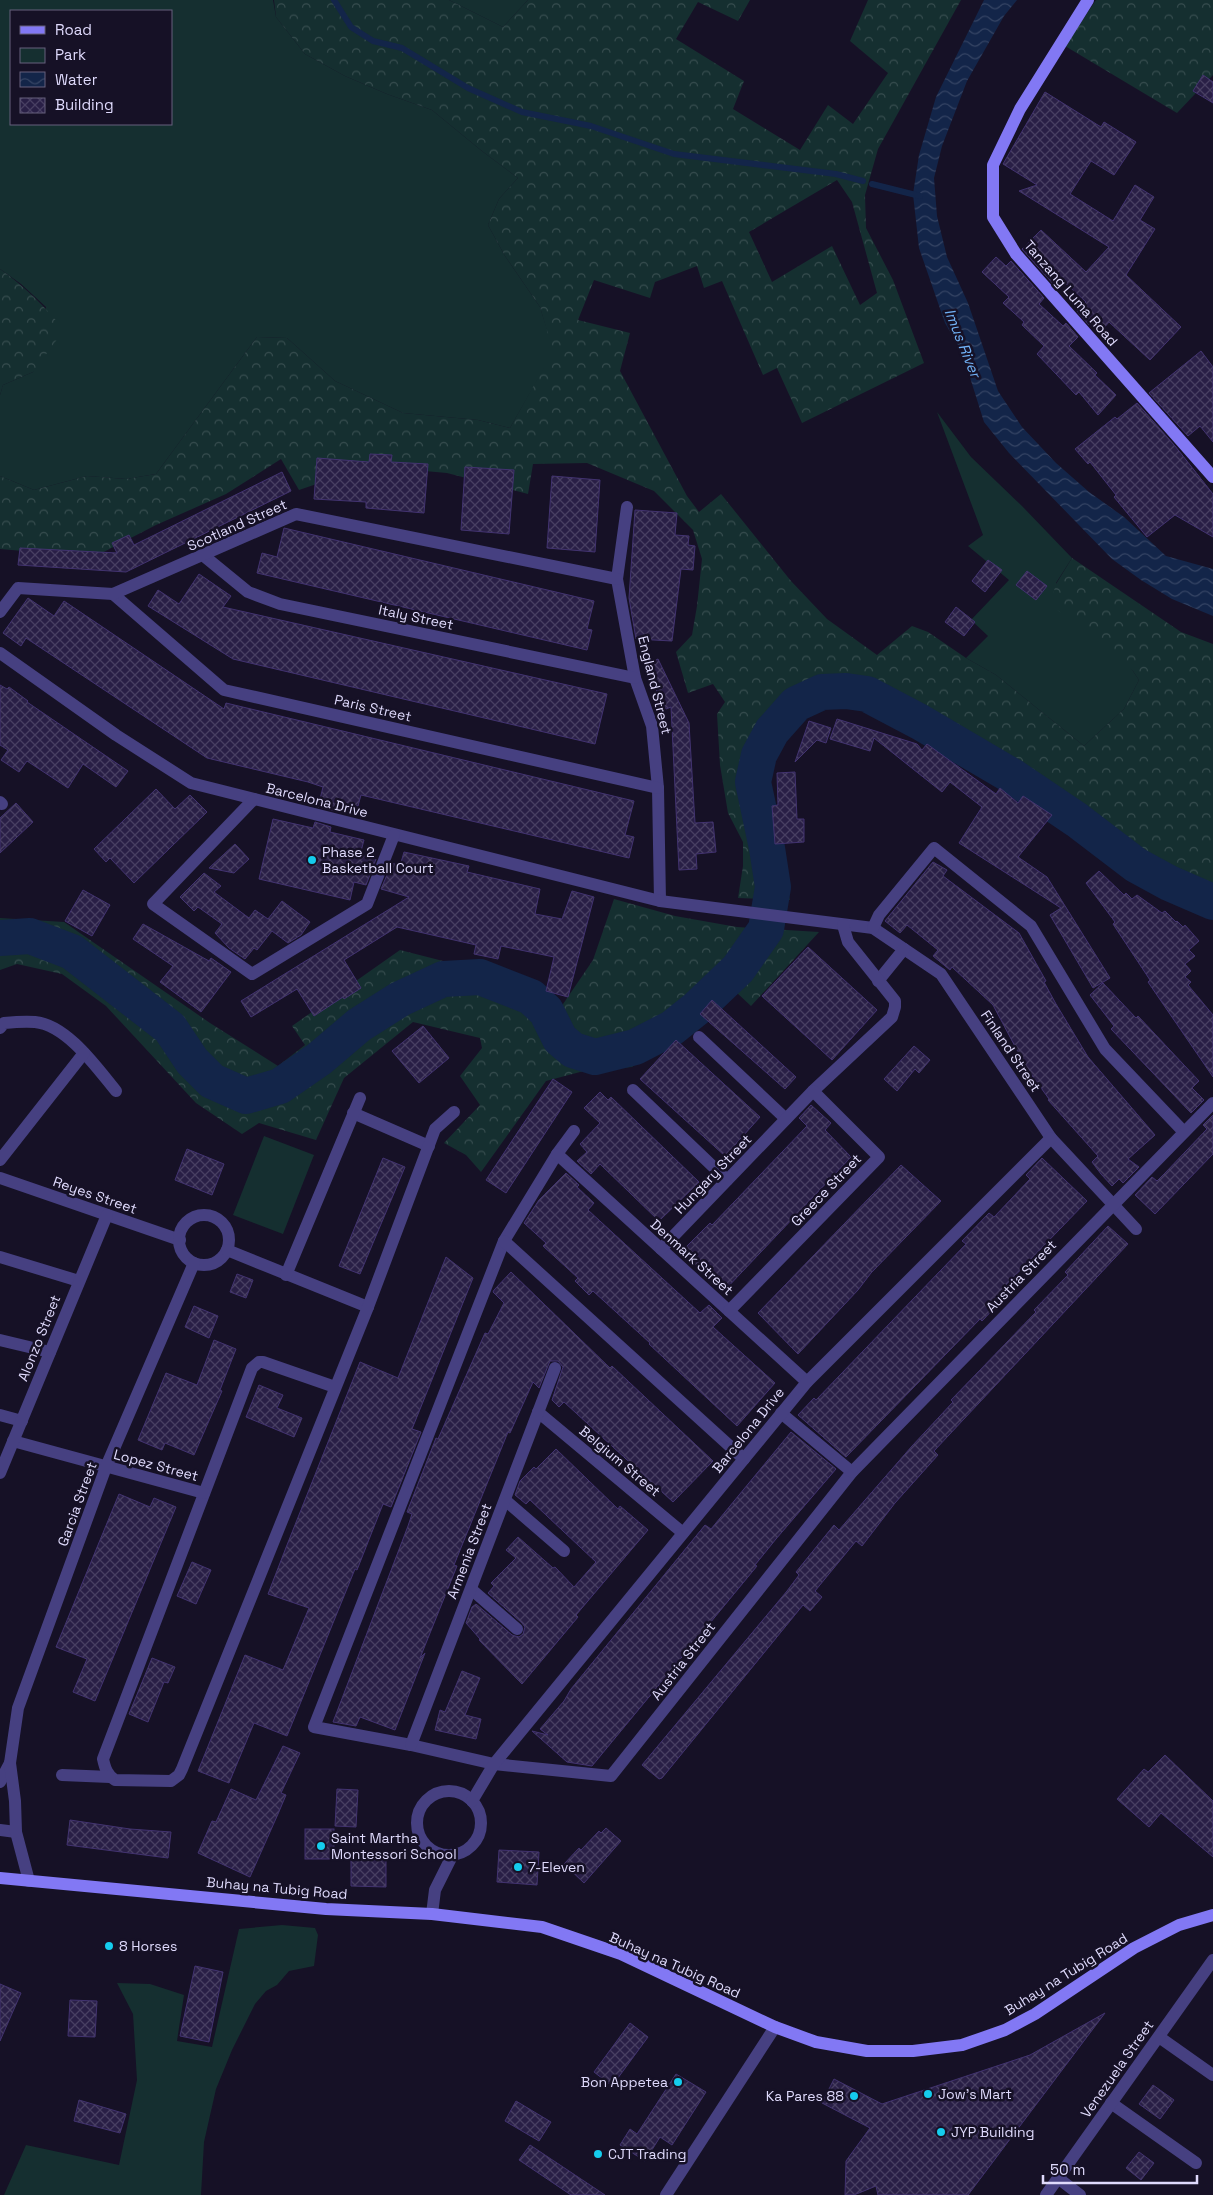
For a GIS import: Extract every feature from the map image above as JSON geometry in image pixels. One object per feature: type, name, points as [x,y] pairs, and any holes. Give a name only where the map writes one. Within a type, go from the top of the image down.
[{"type":"main road","name":"Tanzang Luma Road","points":[[1088,0],[1020,109],[993,164],[993,217],[1016,254],[1213,477]]},
{"type":"main road","name":"Buhay na Tubig Road","points":[[0,1878],[326,1909],[432,1914],[542,1927],[621,1954],[775,2027],[816,2042],[867,2051],[913,2051],[962,2045],[1005,2030],[1035,2014],[1134,1948],[1179,1925],[1213,1915]]},
{"type":"street","name":"England Street","points":[[627,507],[617,579],[635,678],[652,726],[658,788],[660,901]]},
{"type":"street","name":"Scotland Street","points":[[0,612],[18,588],[113,594],[204,556],[296,514],[617,579]]},
{"type":"street","name":"Italy Street","points":[[204,556],[248,592],[280,604],[635,678]]},
{"type":"street","name":"Paris Street","points":[[113,594],[224,690],[658,788]]},
{"type":"street","name":"Barcelona Drive","points":[[0,653],[116,735],[191,783],[660,901],[873,928]]},
{"type":"street","points":[[254,799],[153,904],[252,974],[367,904],[394,835]]},
{"type":"street","points":[[873,928],[879,915],[934,848],[1031,926],[1105,1049],[1183,1131]]},
{"type":"street","points":[[843,925],[848,942],[878,981],[904,949]]},
{"type":"street","name":"Finland Street","points":[[873,928],[941,974],[1051,1138],[1136,1229]]},
{"type":"street","name":"Hungary Street","points":[[661,1249],[813,1091],[892,1018],[896,1007],[895,1001],[878,981]]},
{"type":"street","points":[[0,1028],[4,1023],[36,1022],[52,1026],[84,1053],[116,1091]]},
{"type":"street","points":[[699,1037],[786,1119]]},
{"type":"street","points":[[0,1160],[84,1053]]},
{"type":"street","points":[[633,1090],[727,1180]]},
{"type":"street","name":"Greece Street","points":[[729,1312],[879,1157],[813,1091]]},
{"type":"street","points":[[286,1275],[360,1098]]},
{"type":"street","name":"Austria Street","points":[[494,1764],[611,1776],[852,1472],[1183,1131],[1213,1103]]},
{"type":"street","points":[[62,1775],[168,1782],[179,1775],[368,1307],[435,1130],[454,1112]]},
{"type":"street","points":[[353,1113],[429,1146]]},
{"type":"street","points":[[494,1764],[411,1745],[314,1727],[504,1241],[557,1154],[574,1131]]},
{"type":"street","name":"Barcelona Drive","points":[[472,1801],[494,1764],[807,1382],[1051,1138]]},
{"type":"street","name":"Denmark Street","points":[[557,1154],[807,1382]]},
{"type":"street","name":"Reyes Street","points":[[0,1178],[180,1240]]},
{"type":"street","name":"Alonzo Street","points":[[1,1465],[22,1421],[107,1215]]},
{"type":"street","points":[[205,1215],[215,1218],[223,1223],[228,1231],[229,1241],[227,1250],[216,1262],[209,1264],[194,1263],[184,1253],[180,1240],[182,1231],[187,1222],[195,1217],[205,1215]]},
{"type":"street","points":[[504,1241],[744,1459]]},
{"type":"street","points":[[227,1250],[368,1307]]},
{"type":"street","points":[[0,1256],[79,1281]]},
{"type":"street","name":"Garcia Street","points":[[29,1881],[16,1832],[15,1801],[10,1763],[18,1708],[106,1467],[194,1263]]},
{"type":"street","points":[[0,1340],[50,1352]]},
{"type":"street","points":[[110,1777],[105,1769],[103,1759],[254,1365],[263,1362],[335,1387]]},
{"type":"street","name":"Armenia Street","points":[[411,1745],[555,1368]]},
{"type":"street","name":"Belgium Street","points":[[538,1412],[683,1533]]},
{"type":"street","points":[[781,1413],[852,1472]]},
{"type":"street","points":[[0,1415],[22,1421]]},
{"type":"street","name":"Lopez Street","points":[[13,1441],[204,1493]]},
{"type":"street","points":[[505,1500],[564,1551]]},
{"type":"street","points":[[471,1589],[517,1629]]},
{"type":"street","name":"Garcia Street","points":[[0,1782],[10,1763]]},
{"type":"street","points":[[453,1791],[464,1794],[472,1801],[480,1814],[481,1825],[478,1836],[468,1849],[452,1856],[441,1855],[423,1843],[418,1834],[416,1823],[418,1812],[432,1796],[442,1792],[453,1791]]},
{"type":"street","points":[[0,1830],[16,1832]]},
{"type":"street","points":[[432,1914],[435,1890],[452,1856]]},
{"type":"street","name":"Venezuela Street","points":[[1046,2195],[1213,1960]]},
{"type":"street","points":[[666,2195],[775,2027]]},
{"type":"street","points":[[1159,2037],[1213,2075]]},
{"type":"street","points":[[1111,2103],[1196,2163]]},
{"type":"street","points":[[1058,2178],[1080,2195]]},
{"type":"green space","points":[[0,0],[273,0],[276,17],[305,54],[345,76],[432,110],[518,178],[499,199],[488,225],[505,256],[540,307],[554,351],[510,428],[478,420],[403,413],[335,381],[287,338],[257,337],[156,474],[126,479],[87,476],[34,490],[0,476],[0,395],[3,385],[33,372],[46,307],[21,284],[0,269]]},
{"type":"green space","points":[[274,0],[449,0],[503,27],[528,0],[750,0],[738,21],[698,2],[676,39],[744,81],[733,109],[800,150],[828,105],[853,124],[888,73],[850,41],[868,0],[961,0],[878,149],[865,195],[866,228],[893,280],[924,363],[802,423],[777,368],[763,375],[722,281],[704,288],[697,266],[655,282],[650,298],[594,280],[578,320],[630,333],[620,371],[687,496],[699,512],[721,494],[791,581],[827,619],[877,655],[912,626],[928,632],[966,658],[996,675],[1084,746],[1124,709],[1139,680],[1133,671],[1050,604],[1056,584],[1072,558],[1181,632],[1213,644],[1213,913],[1156,887],[947,748],[884,710],[855,701],[831,704],[804,714],[781,734],[767,763],[764,798],[790,900],[738,898],[743,866],[743,842],[728,813],[720,765],[717,714],[725,702],[713,684],[688,693],[676,652],[692,635],[697,606],[702,559],[693,530],[654,491],[587,463],[533,464],[528,494],[447,473],[369,466],[299,490],[281,459],[226,494],[156,525],[94,557],[0,549],[0,476],[34,490],[87,476],[126,479],[156,474],[257,337],[287,338],[335,381],[403,413],[478,420],[510,428],[553,351],[540,307],[505,256],[488,225],[499,199],[518,178],[432,110],[345,76],[305,54],[276,17]],"holes":[[[837,180],[852,202],[877,293],[860,305],[832,246],[772,282],[749,232]]]},
{"type":"green space","points":[[449,0],[528,0],[503,27]]},
{"type":"green space","points":[[1096,0],[1213,0],[1213,75],[1177,113],[1065,46]]},
{"type":"green space","points":[[0,269],[34,297],[64,330],[33,372],[3,385],[0,395]]},
{"type":"green space","points":[[937,412],[971,457],[1072,558],[1056,583],[1139,680],[1124,709],[1084,746],[996,675],[966,658],[988,636],[971,620],[1009,580],[968,546],[983,535]]},
{"type":"green space","points":[[614,899],[675,916],[737,927],[819,932],[751,1006],[736,992],[632,1067],[580,1072],[546,1081],[481,1172],[466,1155],[444,1143],[480,1105],[460,1076],[482,1048],[480,1038],[413,1022],[344,1078],[316,1140],[259,1123],[242,1134],[196,1103],[106,1006],[62,974],[17,964],[0,970],[0,918],[64,922],[210,1023],[278,1066],[305,1045],[292,1026],[400,950],[486,972],[534,989],[559,1010],[593,960]]},
{"type":"green space","points":[[264,1136],[314,1155],[283,1234],[233,1215]]},
{"type":"green space","points":[[282,1925],[315,1928],[318,1935],[314,1966],[289,1971],[277,1985],[266,1991],[255,2004],[232,2050],[216,2089],[204,2142],[201,2195],[4,2195],[26,2145],[119,2165],[137,2080],[133,2014],[117,1983],[150,1984],[184,1995],[177,2041],[212,2047],[239,1929]]},
{"type":"water","name":"Imus River","points":[[984,0],[1017,0],[1004,16],[967,81],[942,146],[934,178],[937,216],[947,257],[968,303],[998,391],[1022,427],[1056,463],[1089,492],[1124,517],[1166,556],[1213,569],[1213,616],[1172,599],[1112,559],[1009,453],[984,422],[962,352],[945,323],[919,248],[913,194],[919,155],[936,97]]},
{"type":"building","points":[[1203,75],[1213,82],[1213,103],[1193,91]]},
{"type":"building","points":[[1045,92],[1101,127],[1104,122],[1136,142],[1114,175],[1091,161],[1070,194],[1113,221],[1135,185],[1154,197],[1140,220],[1155,229],[1126,275],[1181,327],[1150,360],[1109,322],[1102,330],[1093,321],[1089,325],[1077,311],[1086,302],[1062,280],[1056,287],[1022,249],[1041,230],[1086,272],[1109,247],[1019,191],[1037,185],[1003,164]]},
{"type":"building","points":[[996,257],[1006,266],[1011,261],[1044,298],[1039,304],[1063,326],[1066,323],[1078,337],[1069,346],[1097,373],[1095,375],[1116,395],[1098,415],[1079,392],[1076,395],[1037,354],[1044,346],[1022,325],[1024,322],[1003,303],[1009,297],[982,272]]},
{"type":"building","points":[[1201,351],[1213,367],[1213,442],[1200,426],[1188,436],[1149,393]]},
{"type":"building","points":[[1137,403],[1175,446],[1213,494],[1213,537],[1175,515],[1147,537],[1114,497],[1116,495],[1090,462],[1088,464],[1075,449],[1115,417],[1117,419]]},
{"type":"building","points":[[370,454],[392,455],[391,462],[428,464],[424,513],[366,508],[366,502],[314,499],[317,458],[369,462]]},
{"type":"building","points":[[465,467],[514,470],[509,534],[461,530]]},
{"type":"building","points":[[282,472],[291,491],[126,572],[18,565],[20,548],[117,553],[112,543],[129,535],[134,545]]},
{"type":"building","points":[[552,476],[600,480],[595,552],[547,548]]},
{"type":"building","points":[[635,510],[677,513],[675,535],[689,536],[688,545],[695,546],[693,570],[681,569],[672,641],[636,639],[629,598]]},
{"type":"building","points":[[284,528],[594,601],[587,629],[592,630],[587,650],[257,573],[262,553],[277,557]]},
{"type":"building","points":[[988,560],[1002,570],[985,592],[972,581]]},
{"type":"building","points":[[1027,571],[1047,586],[1036,600],[1016,585]]},
{"type":"building","points":[[199,574],[231,596],[223,607],[607,694],[595,744],[233,659],[148,606],[158,590],[179,604]]},
{"type":"building","points":[[28,598],[54,616],[64,601],[224,709],[226,703],[634,801],[625,835],[634,837],[629,858],[361,795],[358,806],[336,802],[335,811],[318,807],[323,787],[207,758],[26,638],[21,646],[3,633]]},
{"type":"building","points":[[956,607],[975,622],[964,636],[945,622]]},
{"type":"building","points":[[658,659],[689,723],[695,823],[713,822],[716,852],[696,854],[697,869],[679,870],[671,707],[666,709],[644,666]]},
{"type":"building","points":[[0,685],[7,689],[9,687],[27,702],[128,771],[116,787],[83,764],[68,788],[27,761],[19,772],[1,760],[8,750],[0,745]]},
{"type":"building","points":[[837,719],[917,744],[922,750],[927,744],[996,794],[1000,788],[1018,803],[1023,796],[1052,815],[1018,857],[1047,877],[1110,978],[1093,988],[1050,915],[1061,908],[959,843],[982,807],[950,782],[942,792],[874,738],[870,751],[830,739]]},
{"type":"building","points":[[809,721],[831,728],[826,743],[817,740],[795,762]]},
{"type":"building","points":[[795,772],[797,819],[804,819],[804,842],[775,844],[772,806],[778,805],[777,773]]},
{"type":"building","points":[[156,789],[175,809],[190,795],[207,812],[134,883],[110,858],[106,862],[94,849]]},
{"type":"building","points":[[16,803],[33,822],[0,853],[0,818]]},
{"type":"building","name":"Phase 2 Basketball Court","points":[[273,819],[313,828],[315,822],[331,827],[330,832],[364,840],[360,855],[376,859],[366,885],[354,882],[350,900],[259,879]]},
{"type":"building","points":[[235,844],[249,859],[234,873],[209,868]]},
{"type":"building","points":[[404,852],[469,866],[467,872],[540,889],[535,914],[562,919],[572,891],[594,897],[568,997],[546,991],[554,957],[501,946],[498,959],[474,954],[476,945],[397,927],[344,960],[361,988],[344,999],[343,997],[314,1016],[297,989],[251,1017],[241,1001],[409,897],[381,889],[392,863],[400,866]]},
{"type":"building","points":[[933,862],[947,870],[943,876],[1019,933],[1046,981],[1044,982],[1056,1004],[1088,1057],[1155,1135],[1128,1159],[1139,1167],[1123,1183],[1119,1179],[1112,1186],[1092,1162],[1098,1156],[1048,1100],[1026,1067],[993,1005],[952,967],[950,970],[933,956],[938,950],[907,925],[900,933],[885,921]]},
{"type":"building","points":[[1099,871],[1124,895],[1126,893],[1132,899],[1137,895],[1162,913],[1165,911],[1183,927],[1185,925],[1199,941],[1189,950],[1195,956],[1185,964],[1191,971],[1185,977],[1191,982],[1188,985],[1213,1015],[1213,1077],[1148,982],[1150,980],[1113,924],[1115,922],[1086,883]]},
{"type":"building","points":[[204,873],[221,886],[214,892],[249,918],[255,910],[268,919],[282,901],[310,922],[301,935],[288,943],[272,931],[257,950],[254,948],[245,959],[229,948],[215,933],[222,924],[198,907],[194,911],[180,897]]},
{"type":"building","points":[[83,890],[110,905],[92,936],[65,921]]},
{"type":"building","points":[[143,924],[209,961],[211,958],[231,972],[201,1012],[160,982],[173,966],[133,939]]},
{"type":"building","points":[[808,947],[877,1010],[832,1060],[762,996]]},
{"type":"building","points":[[1103,983],[1136,1018],[1138,1016],[1199,1081],[1192,1088],[1204,1100],[1191,1113],[1111,1029],[1114,1026],[1090,995]]},
{"type":"building","points":[[712,1000],[796,1077],[785,1089],[700,1014]]},
{"type":"building","points":[[423,1026],[449,1058],[419,1083],[392,1051]]},
{"type":"building","points":[[676,1040],[760,1117],[725,1156],[640,1079]]},
{"type":"building","points":[[914,1046],[930,1060],[919,1073],[915,1069],[897,1091],[884,1079]]},
{"type":"building","points":[[553,1079],[572,1092],[506,1193],[486,1180]]},
{"type":"building","points":[[600,1092],[608,1100],[611,1097],[699,1182],[659,1221],[600,1164],[591,1174],[577,1161],[587,1152],[580,1144],[600,1123],[584,1108]]},
{"type":"building","points":[[811,1105],[831,1123],[825,1130],[851,1157],[723,1292],[682,1251],[710,1223],[712,1225],[807,1126],[799,1118]]},
{"type":"building","points":[[1213,1115],[1213,1154],[1155,1214],[1135,1195],[1152,1177],[1157,1181],[1165,1173],[1207,1129],[1203,1125]]},
{"type":"building","points":[[187,1149],[224,1164],[212,1195],[175,1180]]},
{"type":"building","points":[[383,1158],[405,1167],[360,1274],[339,1266]]},
{"type":"building","points":[[1042,1158],[1087,1201],[1002,1289],[1004,1290],[996,1300],[999,1303],[982,1321],[980,1319],[846,1457],[798,1415],[814,1398],[816,1400],[966,1244],[962,1241],[989,1213],[994,1217],[1030,1179],[1026,1175]]},
{"type":"building","points":[[901,1165],[941,1201],[871,1273],[858,1290],[798,1354],[758,1313]]},
{"type":"building","points":[[566,1173],[579,1185],[577,1187],[594,1203],[588,1210],[700,1313],[709,1305],[722,1318],[713,1327],[775,1383],[737,1426],[593,1291],[589,1295],[575,1281],[578,1278],[543,1246],[546,1243],[524,1223],[539,1200]]},
{"type":"building","points":[[1108,1226],[1128,1244],[934,1451],[938,1455],[895,1503],[862,1546],[856,1541],[815,1591],[822,1597],[810,1611],[803,1605],[662,1778],[659,1779],[642,1765],[787,1591],[799,1575],[796,1572],[834,1525],[839,1530],[953,1402],[951,1400],[1036,1312],[1034,1310],[1068,1275],[1065,1272]]},
{"type":"building","points":[[446,1257],[473,1278],[412,1429],[421,1432],[391,1507],[383,1504],[287,1736],[254,1723],[229,1783],[198,1771],[245,1655],[283,1670],[309,1608],[268,1594],[287,1545],[360,1362],[398,1378]]},
{"type":"building","points":[[511,1272],[610,1368],[612,1366],[713,1461],[673,1502],[564,1402],[559,1407],[552,1400],[563,1367],[558,1361],[550,1361],[539,1388],[533,1382],[510,1433],[508,1432],[454,1565],[457,1566],[420,1658],[425,1653],[395,1730],[360,1717],[356,1726],[333,1722],[408,1526],[412,1514],[407,1512],[436,1438],[438,1439],[485,1333],[488,1334],[504,1303],[493,1292]]},
{"type":"building","points":[[237,1274],[253,1280],[246,1298],[230,1292]]},
{"type":"building","points":[[194,1306],[218,1316],[209,1338],[185,1327]]},
{"type":"building","points":[[214,1340],[236,1349],[220,1390],[222,1391],[194,1455],[165,1443],[162,1450],[138,1440],[166,1373],[197,1385]]},
{"type":"building","points":[[259,1385],[283,1395],[277,1408],[302,1418],[294,1437],[246,1417]]},
{"type":"building","points":[[791,1432],[836,1469],[776,1539],[755,1565],[757,1566],[592,1766],[567,1762],[532,1731],[548,1735],[540,1729],[564,1701],[571,1689],[705,1525],[711,1529]]},
{"type":"building","points":[[556,1449],[618,1509],[620,1506],[648,1530],[576,1615],[578,1617],[522,1684],[479,1640],[466,1623],[472,1607],[476,1604],[512,1635],[519,1637],[523,1634],[525,1627],[522,1623],[488,1593],[494,1586],[491,1583],[516,1558],[506,1550],[518,1537],[553,1568],[555,1567],[574,1587],[596,1562],[530,1500],[526,1504],[515,1495],[520,1481],[534,1467],[536,1469]]},
{"type":"building","points":[[119,1494],[150,1507],[154,1498],[176,1507],[95,1701],[73,1692],[87,1659],[56,1647]]},
{"type":"building","points":[[192,1562],[211,1570],[196,1604],[177,1596]]},
{"type":"building","points":[[152,1658],[175,1667],[168,1683],[164,1682],[148,1722],[129,1714]]},
{"type":"building","points":[[462,1671],[480,1678],[465,1715],[481,1719],[476,1739],[435,1730],[440,1710],[445,1712]]},
{"type":"building","points":[[283,1746],[300,1753],[281,1793],[286,1795],[250,1877],[198,1853],[212,1821],[216,1822],[231,1789],[256,1800]]},
{"type":"building","points":[[1165,1755],[1213,1801],[1213,1857],[1161,1813],[1149,1827],[1117,1799],[1144,1769],[1148,1772]]},
{"type":"building","points":[[337,1789],[358,1790],[356,1827],[335,1826]]},
{"type":"building","points":[[70,1820],[130,1829],[171,1832],[168,1858],[67,1845]]},
{"type":"building","points":[[606,1828],[621,1841],[584,1883],[564,1864],[579,1848],[581,1850],[599,1831],[601,1833]]},
{"type":"building","points":[[305,1829],[334,1829],[334,1859],[305,1859]]},
{"type":"building","name":"7-Eleven","points":[[499,1850],[539,1852],[537,1885],[497,1882]]},
{"type":"building","points":[[351,1859],[386,1860],[386,1887],[351,1886]]},
{"type":"building","points":[[195,1966],[223,1972],[209,2042],[180,2036]]},
{"type":"building","points":[[0,1984],[21,1993],[0,2041]]},
{"type":"building","points":[[70,2000],[97,2001],[95,2037],[68,2036]]},
{"type":"building","name":"JYP Building","points":[[1105,2013],[968,2195],[878,2195],[876,2186],[854,2195],[845,2195],[846,2161],[870,2128],[822,2103],[834,2079],[882,2104],[1030,2055]]},
{"type":"building","points":[[630,2023],[648,2037],[612,2086],[594,2072]]},
{"type":"building","points":[[676,2074],[706,2092],[672,2145],[660,2137],[645,2161],[620,2145],[630,2129],[637,2134]]},
{"type":"building","points":[[1153,2085],[1174,2100],[1160,2119],[1139,2104]]},
{"type":"building","points":[[79,2100],[126,2114],[120,2133],[74,2121]]},
{"type":"building","points":[[516,2101],[551,2122],[539,2141],[505,2121]]},
{"type":"building","points":[[530,2145],[605,2195],[571,2195],[519,2160]]},
{"type":"building","points":[[1139,2152],[1154,2163],[1141,2180],[1126,2168]]},
{"type":"waterway","points":[[334,0],[351,27],[373,41],[402,48],[468,88],[522,112],[591,126],[674,154],[836,174],[863,181]]},
{"type":"waterway","points":[[872,184],[920,196]]},
{"type":"waterway","points":[[0,938],[30,936],[72,952],[170,1028],[192,1061],[212,1081],[246,1096],[280,1086],[319,1059],[359,1025],[400,999],[443,979],[480,977],[531,997],[546,1011],[560,1039],[573,1050],[595,1057],[635,1047],[672,1028],[697,1008],[738,969],[766,929],[773,887],[753,782],[759,755],[772,731],[796,704],[822,692],[846,691],[867,694],[920,722],[1012,776],[1077,820],[1136,865],[1169,883],[1213,902]]},
{"type":"place","name":"Phase 2 Basketball Court","points":[[312,860]]},
{"type":"place","name":"Saint Martha Montessori School","points":[[321,1846]]},
{"type":"place","name":"7-Eleven","points":[[518,1867]]},
{"type":"place","name":"8 Horses","points":[[109,1946]]},
{"type":"place","name":"Bon Appetea","points":[[678,2082]]},
{"type":"place","name":"Jow's Mart","points":[[928,2094]]},
{"type":"place","name":"Ka Pares 88","points":[[854,2096]]},
{"type":"place","name":"JYP Building","points":[[941,2132]]},
{"type":"place","name":"CJT Trading","points":[[598,2154]]}]
